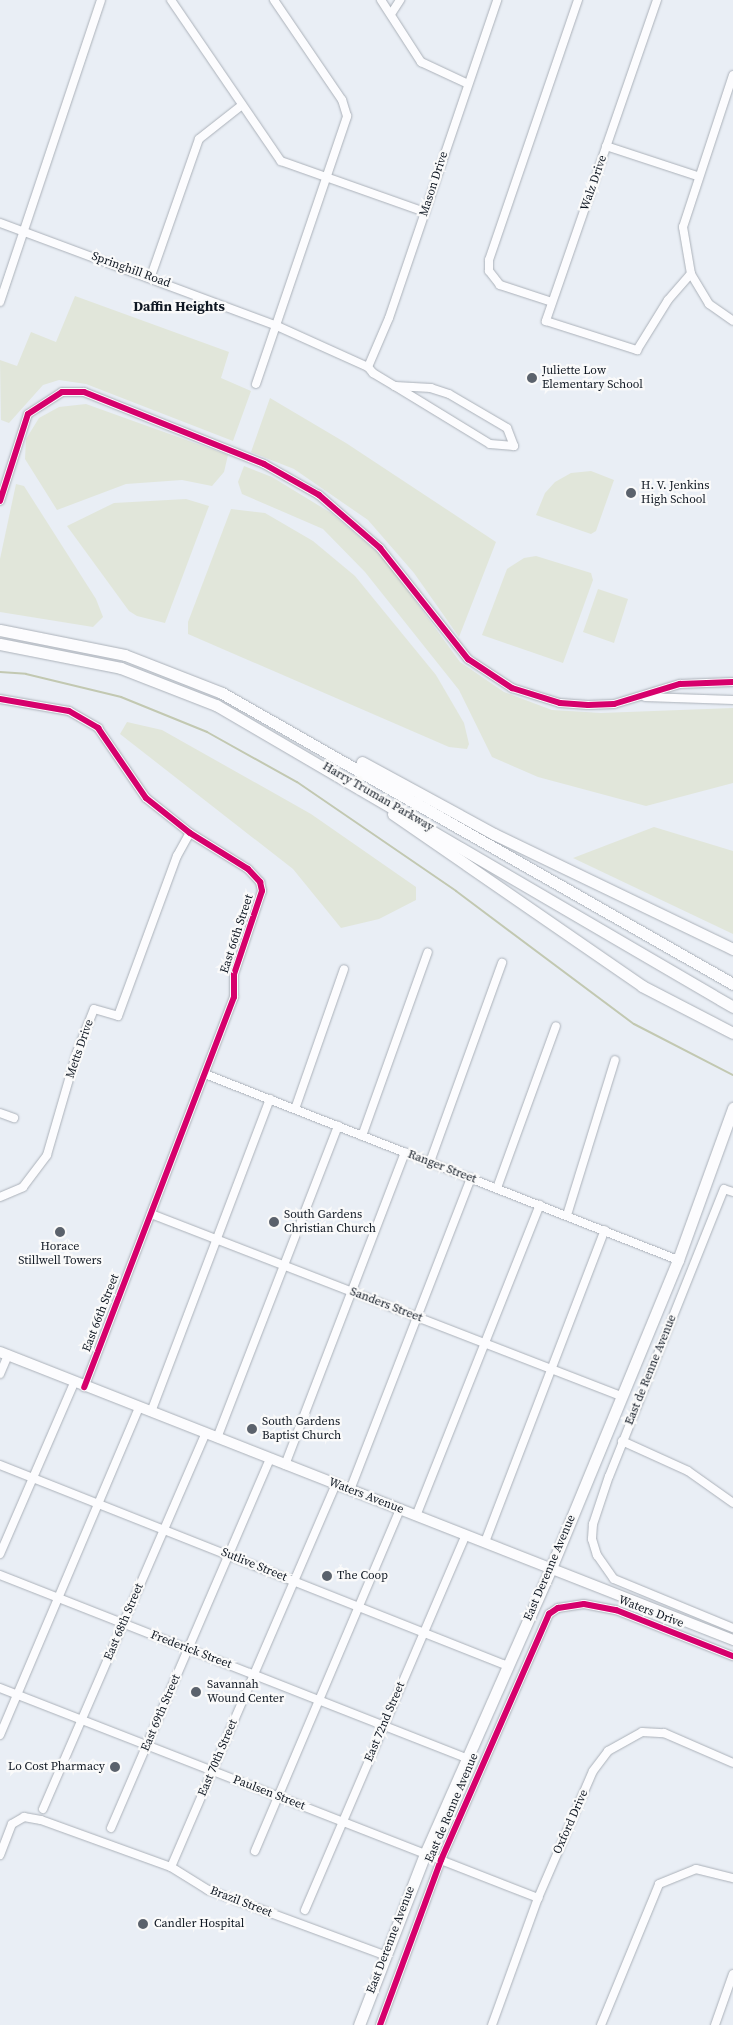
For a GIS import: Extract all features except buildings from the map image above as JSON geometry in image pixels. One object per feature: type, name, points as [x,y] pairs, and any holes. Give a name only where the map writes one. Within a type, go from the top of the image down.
[{"type":"highway","name":"Harry Truman Parkway","points":[[0,630],[102,649],[190,678],[253,708],[733,984]]},
{"type":"highway","name":"Harry Truman Parkway","points":[[0,644],[85,659],[156,680],[216,705],[322,764],[732,1006]]},
{"type":"highway","points":[[190,678],[297,726],[494,834],[733,949]]},
{"type":"highway","points":[[322,764],[603,961],[682,1009],[733,1033]]},
{"type":"highway","name":"East Derenne Avenue","points":[[358,2025],[425,1854],[551,1568],[678,1260],[733,1108]]},
{"type":"main road","name":"Waters Avenue","points":[[4,1354],[84,1387],[733,1640]]},
{"type":"street","points":[[0,302],[101,0]]},
{"type":"street","points":[[171,0],[241,106],[281,161],[327,179],[425,212]]},
{"type":"street","points":[[256,384],[327,179],[346,108],[274,0]]},
{"type":"street","points":[[381,0],[425,65],[466,84]]},
{"type":"street","points":[[391,14],[400,0]]},
{"type":"street","name":"Mason Drive","points":[[368,367],[425,212],[466,84],[497,0]]},
{"type":"street","points":[[552,302],[500,285],[488,271],[489,260],[578,0]]},
{"type":"street","name":"Walz Drive","points":[[657,0],[546,321],[631,350],[637,350],[668,300],[691,274]]},
{"type":"street","points":[[733,75],[697,176],[682,227],[691,274],[709,304],[733,321]]},
{"type":"street","points":[[151,276],[198,139],[214,123],[241,106]]},
{"type":"street","points":[[606,146],[697,176]]},
{"type":"street","name":"Springhill Road","points":[[0,223],[151,276],[277,326],[368,367],[394,386],[490,444],[514,446],[507,428],[449,394],[394,386]]},
{"type":"street","points":[[0,501],[17,440],[28,414],[62,392],[84,392],[264,464],[319,495],[380,548],[468,659],[512,688],[560,703],[614,704],[680,684],[733,682]]},
{"type":"street","points":[[643,696],[733,700]]},
{"type":"street","name":"East 66th Street","points":[[0,699],[56,707],[86,719],[106,737],[146,798],[190,833],[255,875],[262,891],[234,974],[234,997],[84,1387]]},
{"type":"street","name":"Metts Drive","points":[[0,1197],[22,1187],[47,1155],[77,1052],[94,1009],[118,1016],[177,856],[190,833]]},
{"type":"street","points":[[362,1136],[428,952]]},
{"type":"street","points":[[430,1162],[502,964]]},
{"type":"street","points":[[295,1109],[344,969]]},
{"type":"street","points":[[497,1188],[556,1026]]},
{"type":"street","points":[[567,1215],[615,1060]]},
{"type":"street","name":"Ranger Street","points":[[205,1074],[678,1260]]},
{"type":"street","points":[[151,1412],[270,1099]]},
{"type":"street","points":[[0,1113],[14,1118]]},
{"type":"street","points":[[217,1438],[338,1126]]},
{"type":"street","points":[[285,1465],[405,1152]]},
{"type":"street","points":[[350,1490],[471,1178]]},
{"type":"street","name":"East de Renne Avenue","points":[[597,1555],[593,1524],[622,1441],[724,1189],[733,1192]]},
{"type":"street","points":[[416,1516],[540,1205]]},
{"type":"street","name":"Sanders Street","points":[[151,1214],[621,1396]]},
{"type":"street","points":[[485,1542],[605,1230]]},
{"type":"street","points":[[0,1374],[4,1354]]},
{"type":"street","points":[[0,1554],[74,1383]]},
{"type":"street","points":[[0,1735],[140,1408]]},
{"type":"street","name":"East 68th Street","points":[[42,1809],[205,1434]]},
{"type":"street","points":[[622,1441],[688,1471],[733,1504]]},
{"type":"street","name":"East 69th Street","points":[[111,1828],[270,1459]]},
{"type":"street","name":"Sutlive Street","points":[[0,1465],[508,1666]]},
{"type":"street","name":"East 70th Street","points":[[171,1867],[336,1484]]},
{"type":"street","points":[[255,1850],[276,1796],[400,1509]]},
{"type":"street","name":"East 72nd Street","points":[[305,1910],[466,1535]]},
{"type":"street","name":"Waters Drive","points":[[597,1555],[614,1579],[733,1628]]},
{"type":"street","name":"Frederick Street","points":[[0,1575],[466,1758]]},
{"type":"street","name":"Waters Drive","points":[[558,1608],[584,1604],[616,1610],[733,1656]]},
{"type":"street","name":"East de Renne Avenue","points":[[380,2025],[442,1860],[549,1614],[558,1608]]},
{"type":"street","name":"Paulsen Street","points":[[0,1688],[538,1898]]},
{"type":"street","name":"Oxford Drive","points":[[492,2025],[538,1898],[593,1771],[608,1751],[642,1732],[664,1733],[733,1763]]},
{"type":"street","name":"Brazil Street","points":[[0,1855],[12,1824],[24,1817],[41,1820],[171,1867],[208,1890],[384,1955]]},
{"type":"street","points":[[601,2025],[659,1884],[696,1869],[733,1878]]},
{"type":"street","points":[[715,2025],[733,1974]]},
{"type":"shaded area","points":[[75,296],[229,352],[221,378],[251,391],[233,441],[86,384],[59,380],[43,385],[9,423],[1,420],[0,360],[17,366],[31,332],[56,342]]},
{"type":"shaded area","points":[[270,398],[346,443],[496,542],[459,637],[414,573],[368,520],[294,469],[251,452]]},
{"type":"shaded area","points":[[86,404],[228,455],[224,472],[212,486],[182,480],[126,484],[57,510],[25,459],[26,439],[39,418],[59,407]]},
{"type":"shaded area","points":[[244,466],[272,477],[331,513],[384,558],[460,662],[504,692],[552,710],[601,713],[733,708],[733,783],[646,806],[538,777],[492,757],[459,690],[365,572],[323,529],[242,494],[238,482]]},
{"type":"shaded area","points":[[591,471],[614,480],[596,531],[591,534],[536,515],[545,493],[555,482],[571,473]]},
{"type":"shaded area","points":[[16,484],[24,486],[96,599],[103,617],[93,627],[0,612],[0,559]]},
{"type":"shaded area","points":[[186,499],[209,506],[165,623],[137,616],[129,611],[67,526],[114,503]]},
{"type":"shaded area","points":[[231,509],[265,513],[313,541],[355,576],[436,675],[464,723],[469,744],[467,749],[449,747],[188,634],[188,622]]},
{"type":"shaded area","points":[[536,556],[591,573],[593,580],[563,663],[482,635],[507,569],[524,558]]},
{"type":"shaded area","points":[[598,589],[628,599],[614,643],[583,632]]},
{"type":"shaded area","points":[[127,722],[162,730],[311,814],[416,887],[416,900],[379,919],[341,928],[293,869],[120,734]]},
{"type":"shaded area","points":[[654,827],[733,851],[733,934],[573,858]]},
{"type":"waterway","points":[[0,672],[26,674],[121,697],[207,732],[297,782],[456,891],[634,1024],[733,1075]]},
{"type":"cycle path","points":[[0,501],[28,414],[62,392],[84,392],[264,464],[319,495],[380,548],[468,659],[512,688],[560,703],[588,705],[614,704],[680,684],[733,682]]},
{"type":"cycle path","points":[[0,699],[69,711],[98,728],[146,798],[190,833],[248,869],[260,882],[262,891],[234,974],[234,997],[84,1387]]},
{"type":"cycle path","points":[[380,2025],[441,1860],[549,1614],[558,1608],[584,1604],[616,1610],[733,1656]]},
{"type":"place","name":"Juliette Low Elementary School","points":[[532,378]]},
{"type":"place","name":"H. V. Jenkins High School","points":[[631,493]]},
{"type":"place","name":"South Gardens Christian Church","points":[[274,1222]]},
{"type":"place","name":"Horace Stillwell Towers","points":[[60,1232]]},
{"type":"place","name":"South Gardens Baptist Church","points":[[252,1429]]},
{"type":"place","name":"The Coop","points":[[327,1576]]},
{"type":"place","name":"Savannah Wound Center","points":[[196,1692]]},
{"type":"place","name":"Lo Cost Pharmacy","points":[[115,1767]]},
{"type":"place","name":"Candler Hospital","points":[[143,1924]]},
{"type":"district","name":"Daffin Heights","points":[[179,306]]}]
